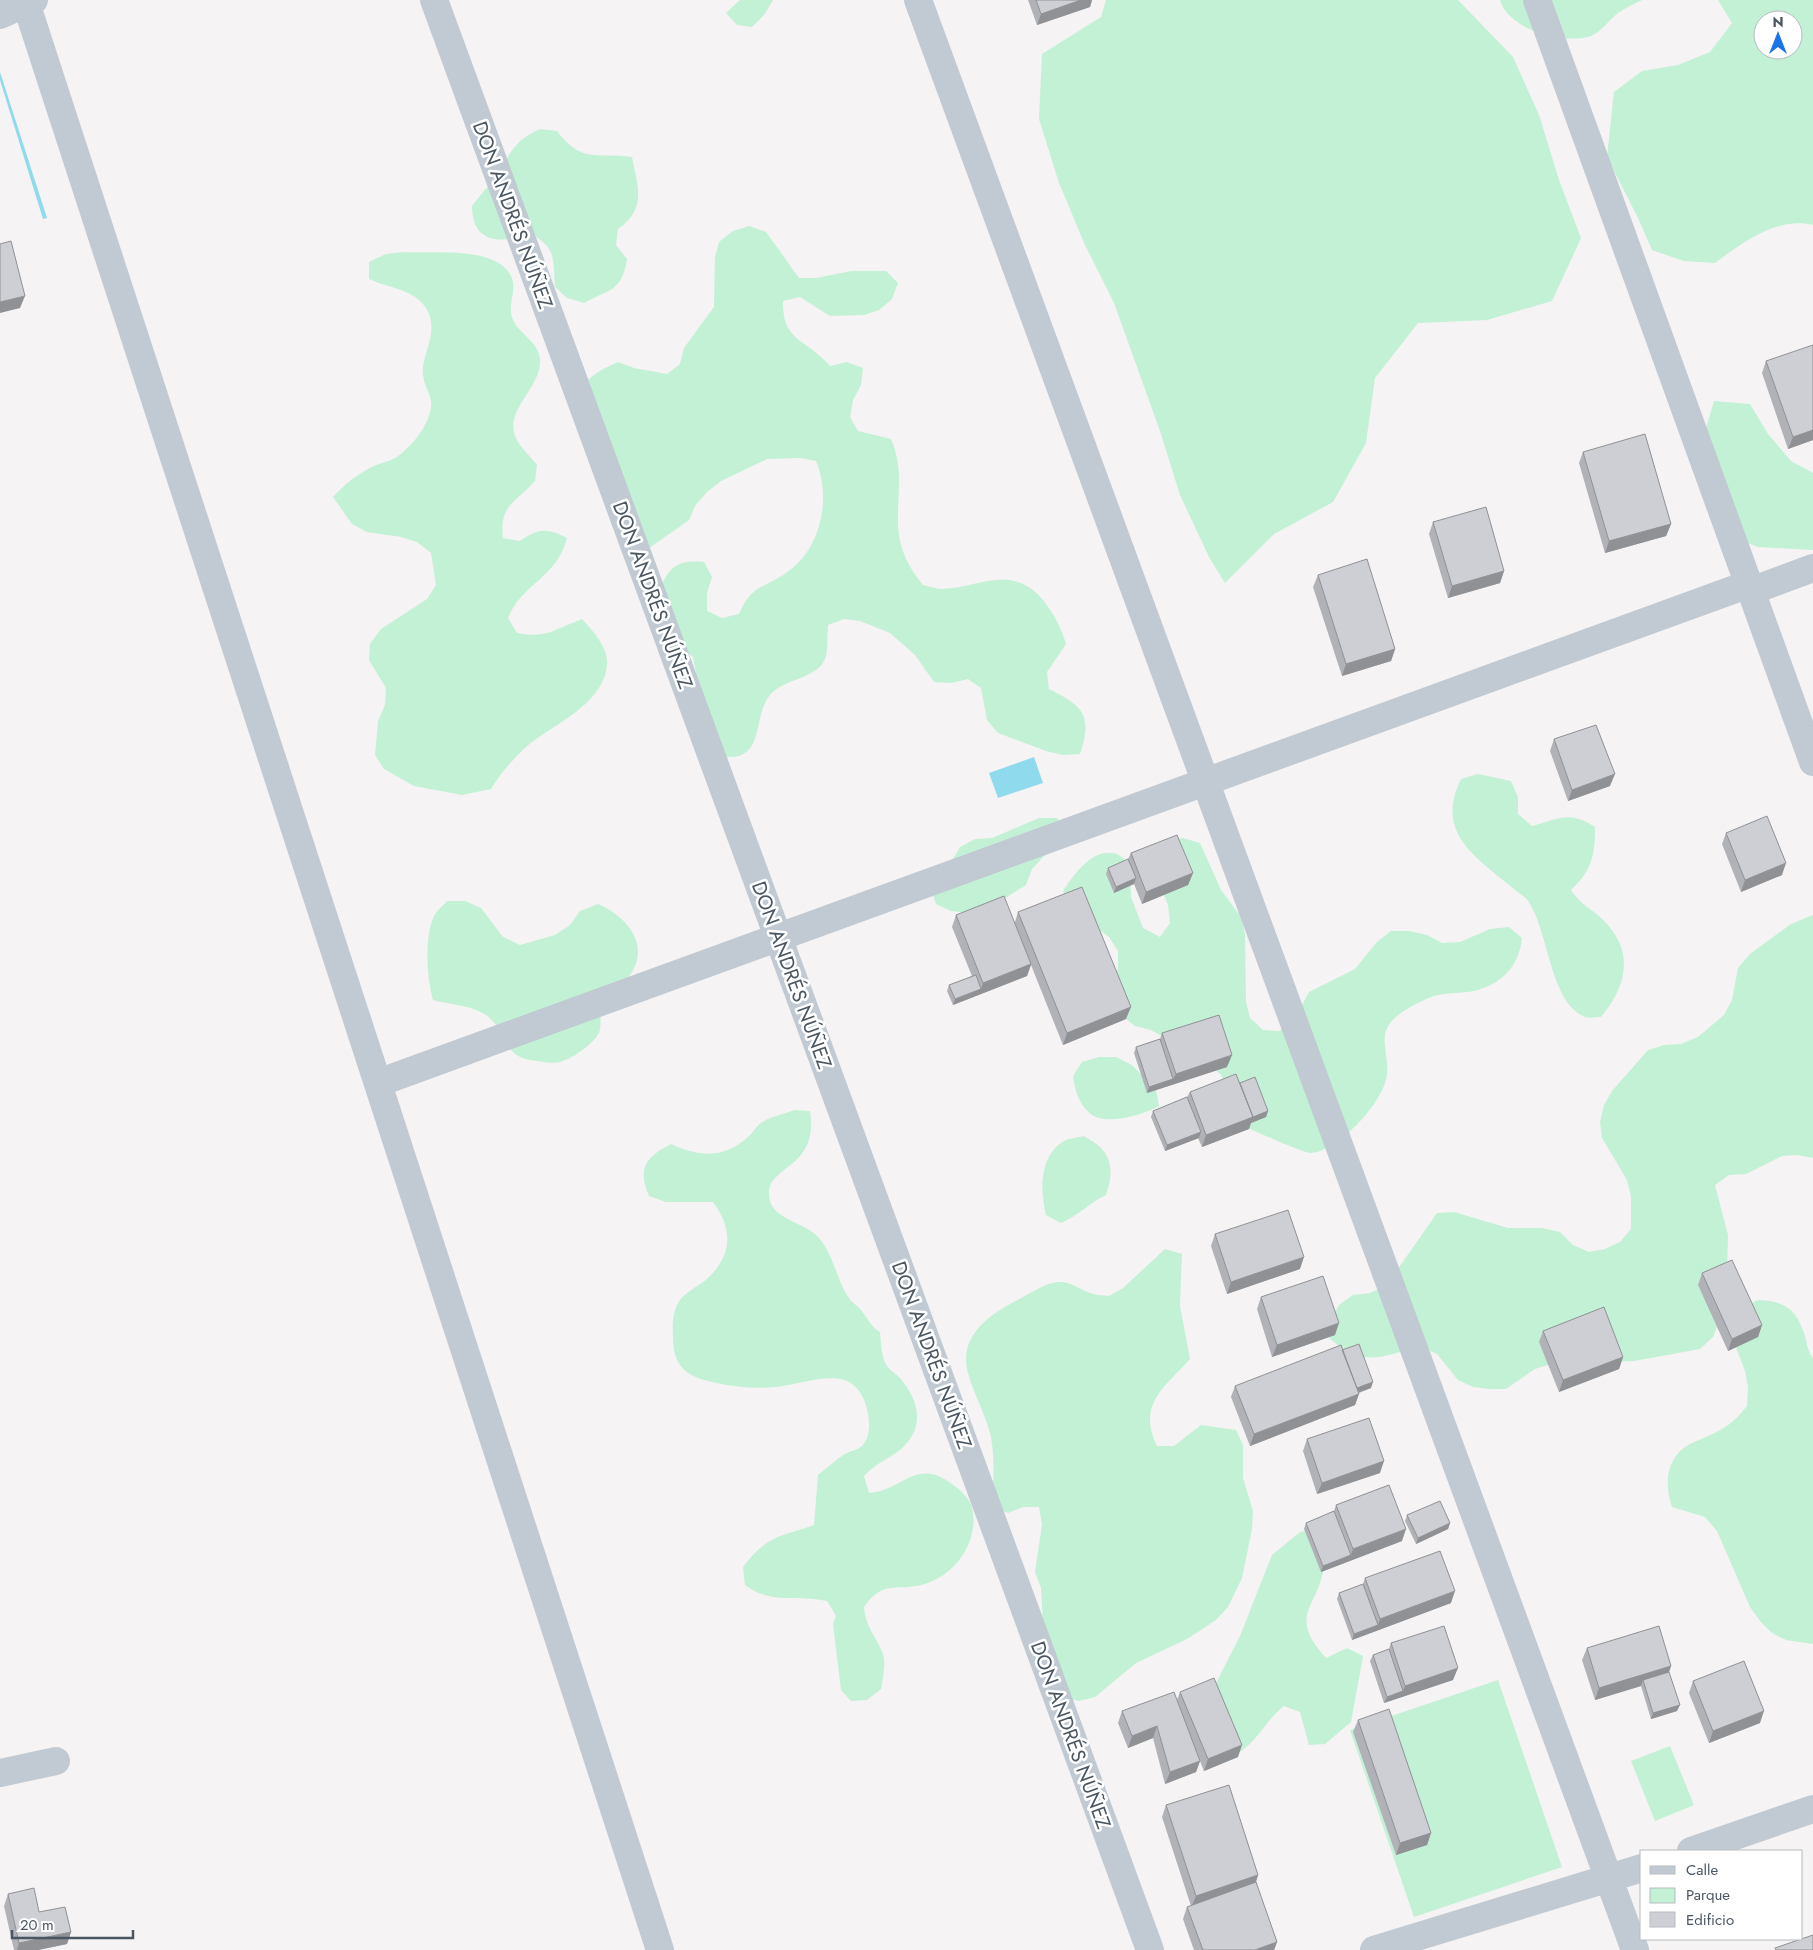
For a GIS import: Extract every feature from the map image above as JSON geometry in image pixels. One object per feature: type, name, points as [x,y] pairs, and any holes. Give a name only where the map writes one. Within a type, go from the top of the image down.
[{"type":"street","name":"DON ANDRÉS NÚÑEZ","points":[[434,0],[1150,1950]]},
{"type":"street","points":[[918,0],[1634,1950]]},
{"type":"street","points":[[1536,0],[1813,762]]},
{"type":"street","points":[[14,6],[378,1083],[660,1950]]},
{"type":"street","points":[[378,1083],[1205,781],[1750,588],[1813,568]]},
{"type":"street","points":[[0,1773],[56,1761]]},
{"type":"street","points":[[1694,1850],[1813,1809]]},
{"type":"street","points":[[1374,1950],[1609,1880],[1640,1869]]},
{"type":"green space","points":[[740,0],[773,0],[764,15],[752,27],[737,25],[726,13]]},
{"type":"green space","points":[[1106,0],[1458,0],[1513,57],[1539,115],[1559,180],[1581,238],[1552,301],[1487,320],[1418,323],[1375,378],[1366,443],[1333,502],[1274,534],[1225,583],[1209,557],[1180,495],[1160,431],[1114,303],[1085,245],[1059,183],[1039,119],[1042,54],[1101,17]]},
{"type":"green space","points":[[1500,0],[1642,0],[1618,13],[1591,36],[1566,38],[1538,33],[1525,27],[1505,11]]},
{"type":"green space","points":[[1718,0],[1813,0],[1813,225],[1800,223],[1786,224],[1773,228],[1748,240],[1715,263],[1684,261],[1652,250],[1607,157],[1614,92],[1642,71],[1678,65],[1710,52],[1732,23]]},
{"type":"green space","points":[[540,129],[557,131],[574,148],[582,152],[632,157],[638,188],[637,205],[627,221],[618,229],[616,245],[627,259],[625,270],[618,284],[607,292],[584,303],[567,298],[555,287],[552,255],[545,243],[529,233],[508,239],[490,238],[482,234],[473,218],[472,206],[495,178],[517,144]]},
{"type":"green space","points":[[749,226],[766,232],[799,278],[816,278],[851,271],[886,271],[898,283],[892,299],[879,310],[864,315],[830,316],[800,297],[783,301],[787,325],[797,338],[830,366],[847,362],[863,368],[861,385],[853,400],[850,417],[858,431],[891,439],[898,466],[898,528],[900,541],[909,564],[923,585],[942,589],[995,580],[1008,580],[1032,589],[1051,610],[1066,644],[1047,672],[1049,689],[1070,701],[1082,713],[1085,721],[1085,730],[1080,754],[1063,755],[1046,751],[998,733],[987,720],[981,688],[968,679],[951,683],[934,682],[915,655],[890,633],[860,621],[844,619],[828,625],[827,652],[822,664],[809,674],[776,689],[770,695],[764,705],[755,740],[750,749],[742,755],[729,757],[711,754],[693,657],[680,646],[654,599],[667,575],[677,565],[704,562],[712,577],[707,593],[707,611],[722,618],[739,614],[744,604],[755,591],[790,570],[810,548],[821,520],[823,505],[821,475],[816,461],[800,458],[767,459],[721,481],[707,492],[695,506],[689,520],[645,551],[618,538],[610,521],[610,485],[578,391],[596,374],[618,362],[634,368],[667,374],[680,364],[684,348],[714,307],[715,257],[719,242],[733,231]]},
{"type":"green space","points":[[403,252],[466,253],[482,256],[496,262],[507,270],[513,282],[512,317],[518,328],[536,348],[540,361],[535,381],[518,409],[514,418],[513,428],[522,448],[537,465],[535,481],[506,511],[502,527],[503,538],[520,541],[532,534],[548,531],[567,538],[556,562],[522,596],[508,618],[517,633],[527,635],[550,632],[582,619],[603,646],[607,659],[603,679],[596,692],[586,703],[575,713],[536,739],[515,757],[491,789],[462,795],[414,786],[384,769],[375,755],[378,721],[385,705],[386,688],[369,660],[370,644],[381,629],[427,599],[436,585],[431,553],[417,542],[401,537],[367,532],[352,524],[333,497],[361,473],[394,459],[401,454],[418,437],[430,414],[431,400],[423,375],[424,360],[431,335],[430,317],[426,308],[408,293],[369,279],[369,262],[386,254]]},
{"type":"green space","points":[[1714,401],[1750,404],[1768,434],[1791,461],[1813,473],[1813,550],[1758,547],[1725,534],[1704,435]]},
{"type":"green space","points":[[1478,774],[1511,781],[1518,797],[1518,814],[1532,826],[1571,817],[1595,827],[1591,862],[1584,876],[1571,890],[1580,901],[1607,924],[1616,936],[1624,959],[1621,983],[1616,995],[1601,1017],[1585,1017],[1572,1007],[1563,995],[1556,980],[1541,929],[1528,901],[1474,855],[1456,830],[1453,815],[1454,798],[1461,779]]},
{"type":"green space","points":[[1039,818],[1057,818],[1071,837],[1059,848],[1044,856],[1032,869],[1026,885],[985,911],[969,913],[951,911],[936,904],[931,888],[943,876],[960,847],[975,839],[992,838]]},
{"type":"green space","points":[[1183,838],[1200,843],[1221,890],[1241,917],[1245,934],[1246,1002],[1250,1018],[1263,1030],[1279,1031],[1293,1022],[1309,992],[1355,969],[1377,942],[1391,931],[1409,931],[1427,935],[1442,943],[1460,942],[1490,929],[1509,927],[1522,938],[1517,958],[1506,974],[1489,986],[1468,992],[1433,996],[1401,1013],[1393,1020],[1385,1034],[1387,1074],[1384,1085],[1370,1110],[1347,1134],[1323,1150],[1312,1153],[1298,1149],[1235,1122],[1229,1090],[1221,1075],[1209,1063],[1151,1030],[1135,1026],[1121,1015],[1113,986],[1118,968],[1118,951],[1109,937],[1069,907],[1063,891],[1079,870],[1092,858],[1100,854],[1117,854],[1130,863],[1131,897],[1143,928],[1160,937],[1170,923],[1168,905],[1162,890],[1168,842]]},
{"type":"green space","points":[[447,901],[465,901],[481,908],[503,937],[520,945],[555,935],[570,925],[580,911],[598,904],[625,922],[636,940],[638,950],[637,961],[632,972],[603,1007],[599,1033],[592,1042],[576,1054],[560,1062],[548,1063],[524,1059],[509,1048],[490,1018],[481,1012],[464,1006],[433,1000],[428,970],[429,935],[435,914]]},
{"type":"green space","points":[[1813,915],[1813,1158],[1797,1155],[1782,1156],[1746,1174],[1729,1175],[1715,1185],[1728,1235],[1727,1270],[1719,1322],[1713,1337],[1700,1349],[1634,1361],[1551,1364],[1535,1369],[1506,1389],[1489,1389],[1473,1387],[1458,1380],[1437,1354],[1422,1347],[1374,1358],[1353,1354],[1329,1338],[1330,1322],[1339,1305],[1353,1295],[1370,1293],[1386,1286],[1437,1213],[1454,1212],[1508,1228],[1542,1228],[1560,1232],[1573,1245],[1589,1252],[1605,1249],[1620,1242],[1631,1229],[1631,1197],[1627,1180],[1602,1138],[1600,1122],[1604,1105],[1612,1091],[1648,1050],[1664,1045],[1681,1044],[1698,1037],[1724,1015],[1732,1000],[1738,968],[1750,954],[1791,924]]},
{"type":"green space","points":[[1099,1057],[1116,1057],[1132,1065],[1156,1090],[1159,1106],[1136,1115],[1117,1119],[1101,1118],[1089,1113],[1079,1099],[1073,1076],[1082,1062]]},
{"type":"green space","points":[[794,1110],[810,1111],[811,1130],[801,1155],[776,1177],[771,1184],[769,1194],[771,1203],[781,1215],[818,1237],[828,1251],[841,1284],[849,1298],[880,1332],[885,1363],[907,1387],[917,1411],[915,1428],[906,1444],[864,1476],[869,1493],[892,1487],[919,1474],[929,1474],[940,1477],[961,1491],[971,1503],[974,1520],[968,1545],[962,1556],[944,1574],[933,1581],[921,1585],[883,1590],[877,1593],[864,1607],[867,1621],[883,1654],[884,1662],[881,1689],[867,1700],[851,1701],[841,1690],[833,1624],[836,1616],[827,1601],[764,1595],[745,1585],[743,1567],[759,1549],[775,1538],[814,1525],[818,1475],[841,1456],[860,1447],[867,1439],[869,1422],[863,1397],[855,1386],[844,1380],[832,1378],[760,1388],[720,1384],[703,1380],[683,1369],[676,1358],[674,1347],[674,1313],[680,1300],[707,1279],[722,1261],[726,1251],[727,1232],[720,1212],[713,1202],[666,1202],[649,1196],[644,1178],[646,1164],[655,1154],[671,1144],[701,1153],[711,1154],[720,1152],[739,1144],[764,1121]]},
{"type":"green space","points":[[1083,1136],[1092,1141],[1105,1153],[1110,1167],[1109,1185],[1106,1195],[1061,1223],[1046,1215],[1042,1185],[1043,1174],[1050,1155],[1056,1147],[1068,1139]]},
{"type":"green space","points":[[1165,1249],[1182,1254],[1180,1306],[1190,1359],[1156,1398],[1150,1419],[1152,1431],[1157,1446],[1174,1446],[1201,1425],[1236,1430],[1243,1445],[1243,1478],[1253,1511],[1252,1529],[1242,1578],[1228,1607],[1216,1620],[1187,1639],[1136,1663],[1095,1697],[1079,1701],[1062,1697],[1043,1623],[1041,1588],[1035,1572],[1042,1525],[1039,1507],[1023,1507],[1008,1513],[993,1506],[991,1437],[968,1373],[967,1349],[971,1338],[986,1320],[1036,1290],[1052,1283],[1062,1282],[1090,1293],[1109,1296],[1123,1288]]},
{"type":"green space","points":[[1758,1300],[1776,1302],[1794,1313],[1802,1327],[1813,1358],[1813,1644],[1786,1640],[1772,1633],[1760,1621],[1750,1607],[1717,1531],[1705,1517],[1672,1507],[1669,1498],[1669,1472],[1676,1456],[1690,1444],[1726,1427],[1747,1406],[1748,1387],[1745,1371],[1733,1340],[1741,1308]]},
{"type":"green space","points":[[1317,1529],[1323,1551],[1324,1564],[1322,1578],[1308,1610],[1308,1630],[1314,1643],[1326,1658],[1347,1648],[1363,1656],[1351,1722],[1325,1744],[1309,1745],[1300,1712],[1284,1706],[1250,1743],[1236,1755],[1212,1700],[1216,1683],[1240,1636],[1272,1555],[1300,1532]]},
{"type":"green space","points":[[1498,1680],[1562,1867],[1414,1917],[1350,1730]]},
{"type":"green space","points":[[1670,1746],[1694,1805],[1655,1821],[1631,1761]]},
{"type":"water","points":[[0,72],[47,218],[43,219],[0,80]]},
{"type":"water","points":[[1034,757],[1043,783],[998,798],[989,773]]},
{"type":"building","points":[[1036,0],[1081,0],[1041,14]]},
{"type":"building","points":[[11,241],[25,296],[0,302],[0,244]]},
{"type":"building","points":[[1813,345],[1813,430],[1793,437],[1766,361]]},
{"type":"building","points":[[1645,434],[1671,524],[1609,541],[1583,452]]},
{"type":"building","points":[[1486,507],[1504,571],[1452,586],[1433,522]]},
{"type":"building","points":[[1367,559],[1395,649],[1346,664],[1318,575]]},
{"type":"building","points":[[1596,725],[1615,774],[1572,790],[1554,739]]},
{"type":"building","points":[[1767,816],[1786,863],[1745,880],[1726,833]]},
{"type":"building","points":[[1177,835],[1193,873],[1146,892],[1131,853]]},
{"type":"building","points":[[1128,859],[1136,878],[1116,887],[1108,868]]},
{"type":"building","points":[[1082,887],[1131,1007],[1067,1033],[1018,912]]},
{"type":"building","points":[[1004,896],[1031,964],[983,983],[956,915]]},
{"type":"building","points":[[976,975],[981,989],[955,999],[949,985]]},
{"type":"building","points":[[1219,1015],[1232,1055],[1176,1074],[1162,1033]]},
{"type":"building","points":[[1160,1039],[1173,1079],[1149,1087],[1136,1047]]},
{"type":"building","points":[[1236,1074],[1253,1117],[1206,1135],[1190,1092]]},
{"type":"building","points":[[1255,1077],[1268,1111],[1253,1117],[1240,1083]]},
{"type":"building","points":[[1187,1097],[1201,1132],[1167,1145],[1153,1111]]},
{"type":"building","points":[[1288,1210],[1304,1257],[1231,1282],[1215,1234]]},
{"type":"building","points":[[1732,1260],[1762,1325],[1732,1339],[1702,1273]]},
{"type":"building","points":[[1323,1276],[1339,1323],[1277,1345],[1261,1297]]},
{"type":"building","points":[[1604,1307],[1623,1357],[1563,1380],[1543,1331]]},
{"type":"building","points":[[1359,1344],[1373,1382],[1357,1388],[1342,1350]]},
{"type":"building","points":[[1341,1345],[1359,1394],[1254,1434],[1235,1386]]},
{"type":"building","points":[[1369,1418],[1384,1461],[1322,1483],[1307,1439]]},
{"type":"building","points":[[1389,1485],[1406,1529],[1353,1549],[1336,1505]]},
{"type":"building","points":[[1440,1501],[1450,1523],[1418,1538],[1407,1515]]},
{"type":"building","points":[[1334,1511],[1351,1555],[1323,1566],[1306,1523]]},
{"type":"building","points":[[1440,1551],[1455,1591],[1380,1619],[1365,1578]]},
{"type":"building","points":[[1363,1584],[1378,1625],[1354,1634],[1339,1593]]},
{"type":"building","points":[[1444,1626],[1458,1668],[1405,1686],[1391,1643]]},
{"type":"building","points":[[1659,1626],[1671,1666],[1599,1688],[1587,1648]]},
{"type":"building","points":[[1389,1649],[1403,1691],[1387,1697],[1373,1655]]},
{"type":"building","points":[[1744,1661],[1764,1711],[1713,1731],[1693,1681]]},
{"type":"building","points":[[1669,1672],[1680,1705],[1653,1713],[1643,1680]]},
{"type":"building","points":[[1214,1678],[1242,1745],[1208,1759],[1180,1692]]},
{"type":"building","points":[[1174,1692],[1200,1761],[1170,1772],[1157,1726],[1132,1736],[1122,1711]]},
{"type":"building","points":[[1389,1709],[1431,1833],[1400,1843],[1358,1720]]},
{"type":"building","points":[[1229,1785],[1258,1875],[1196,1896],[1166,1805]]},
{"type":"building","points":[[1256,1882],[1277,1942],[1255,1950],[1203,1950],[1187,1907]]},
{"type":"building","points":[[34,1888],[39,1912],[65,1907],[71,1932],[19,1943],[8,1894]]},
{"type":"building","points":[[1813,1935],[1813,1950],[1776,1950],[1775,1948],[1803,1940]]}]
